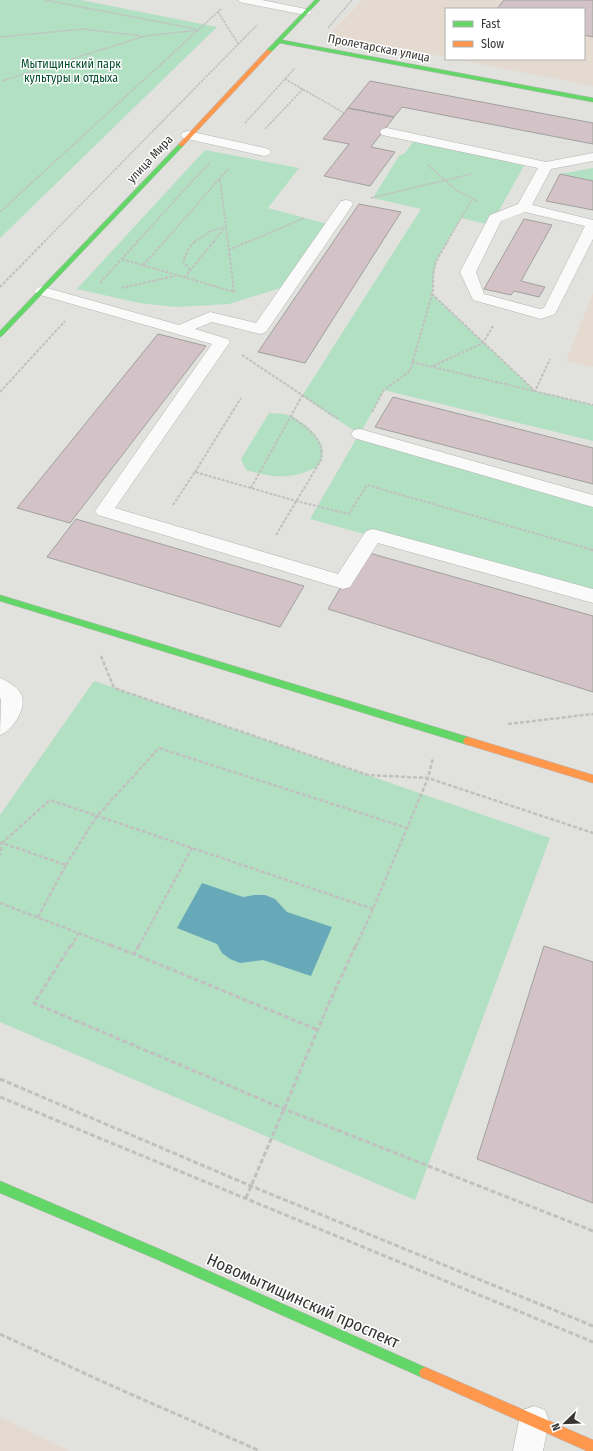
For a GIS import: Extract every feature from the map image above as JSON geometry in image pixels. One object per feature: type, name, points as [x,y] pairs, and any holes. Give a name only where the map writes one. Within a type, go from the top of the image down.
[{"type":"main road","name":"улица Мира","points":[[0,335],[188,135],[318,0]]},
{"type":"main road","name":"Пролетарская улица","points":[[279,41],[593,100]]},
{"type":"main road","points":[[0,598],[593,779]]},
{"type":"main road","name":"Новомытищинский проспект","points":[[0,1187],[160,1255],[593,1447]]},
{"type":"lane","points":[[244,0],[306,12]]},
{"type":"lane","points":[[387,132],[546,166],[593,157]]},
{"type":"lane","points":[[188,135],[264,152]]},
{"type":"lane","points":[[524,207],[546,166]]},
{"type":"lane","points":[[181,330],[210,317],[260,329],[344,207]]},
{"type":"lane","points":[[524,207],[593,224],[550,311],[541,314],[478,296],[468,272],[495,218],[524,207]]},
{"type":"lane","points":[[42,291],[86,299],[222,342],[104,511],[343,582],[373,535],[593,596]]},
{"type":"lane","points":[[360,434],[593,501]]},
{"type":"lane","points":[[0,686],[12,697],[10,713],[0,727]]},
{"type":"lane","points":[[528,1451],[534,1421]]},
{"type":"path","points":[[45,0],[199,30]]},
{"type":"path","points":[[326,31],[352,0]]},
{"type":"path","points":[[0,212],[223,7]]},
{"type":"path","points":[[218,12],[243,50]]},
{"type":"path","points":[[0,287],[257,25]]},
{"type":"path","points":[[0,37],[83,29],[145,36]]},
{"type":"path","points":[[2,81],[145,36],[199,30]]},
{"type":"path","points":[[0,392],[296,67]]},
{"type":"path","points":[[285,78],[344,113]]},
{"type":"path","points":[[143,265],[247,148],[303,89]]},
{"type":"path","points":[[222,342],[360,434],[384,390],[410,370],[432,294],[436,260],[472,200],[443,181],[414,148],[416,138]]},
{"type":"path","points":[[122,259],[234,292],[220,178]]},
{"type":"path","points":[[344,207],[443,181]]},
{"type":"path","points":[[228,250],[304,218]]},
{"type":"path","points":[[184,278],[225,227]]},
{"type":"path","points":[[190,270],[183,261],[185,253],[193,242],[213,229],[225,227]]},
{"type":"path","points":[[86,299],[177,276]]},
{"type":"path","points":[[432,294],[535,391]]},
{"type":"path","points":[[433,367],[483,343],[494,325]]},
{"type":"path","points":[[535,391],[550,359]]},
{"type":"path","points":[[412,362],[593,405]]},
{"type":"path","points":[[251,488],[302,396]]},
{"type":"path","points":[[171,509],[241,398]]},
{"type":"path","points":[[262,558],[321,460],[323,454],[322,447],[317,438],[301,423],[290,416]]},
{"type":"path","points":[[195,472],[296,501],[349,514],[367,485],[593,550]]},
{"type":"path","points":[[101,656],[114,688],[368,775],[428,778],[593,833]]},
{"type":"path","points":[[507,724],[593,714]]},
{"type":"path","points":[[38,917],[66,866],[97,816],[159,748],[407,828]]},
{"type":"path","points":[[246,1198],[318,1030],[373,909],[428,778]]},
{"type":"path","points":[[0,855],[1,843],[50,800],[373,909]]},
{"type":"path","points":[[1,843],[66,866]]},
{"type":"path","points":[[134,954],[192,848]]},
{"type":"path","points":[[0,903],[134,954],[318,1030]]},
{"type":"path","points":[[79,933],[34,1003],[284,1109],[593,1231]]},
{"type":"path","points":[[0,1079],[251,1186],[593,1326]]},
{"type":"path","points":[[0,1097],[593,1342]]},
{"type":"path","points":[[0,1334],[101,1382],[260,1451]]},
{"type":"shaded area","points":[[363,0],[593,0],[593,86],[459,60],[585,60],[585,8],[445,8],[445,57],[329,35]]},
{"type":"shaded area","points":[[593,293],[593,367],[566,361]]},
{"type":"shaded area","points":[[0,1417],[69,1451],[0,1451]]},
{"type":"green space","name":"Мытищинский парк культуры и отдыха","points":[[0,0],[81,0],[217,27],[0,238]]},
{"type":"green space","points":[[416,138],[526,162],[491,225],[461,218],[436,261],[432,294],[535,391],[593,405],[593,441],[384,390],[360,434],[593,501],[593,597],[310,519],[359,434],[302,396],[421,209],[373,198],[399,156],[405,153]]},
{"type":"green space","points":[[205,150],[299,168],[268,208],[331,225],[290,285],[229,304],[176,307],[139,303],[77,289]]},
{"type":"green space","points":[[593,168],[593,181],[560,174]]},
{"type":"green space","points":[[269,413],[289,415],[312,431],[320,441],[323,452],[322,458],[317,467],[290,476],[266,475],[246,470],[241,459]]},
{"type":"green space","points":[[94,681],[550,838],[415,1200],[0,1022],[0,815]]},
{"type":"water","points":[[202,883],[243,897],[265,895],[275,899],[287,912],[332,927],[311,976],[263,960],[240,963],[230,959],[222,953],[217,944],[177,928]]},
{"type":"building","points":[[504,0],[593,0],[593,37],[585,35],[585,8],[498,8]]},
{"type":"building","points":[[370,81],[593,123],[593,144],[402,107],[394,117],[348,108]]},
{"type":"building","points":[[348,108],[394,117],[371,147],[395,152],[370,186],[324,176],[349,144],[323,139]]},
{"type":"building","points":[[560,174],[593,181],[593,210],[546,201]]},
{"type":"building","points":[[359,204],[401,212],[305,363],[258,352]]},
{"type":"building","points":[[524,219],[552,225],[521,281],[545,287],[539,297],[514,291],[511,295],[484,289]]},
{"type":"building","points":[[158,334],[206,346],[70,523],[17,508]]},
{"type":"building","points":[[393,397],[593,448],[593,484],[375,427]]},
{"type":"building","points":[[76,519],[304,586],[280,627],[47,557]]},
{"type":"building","points":[[362,551],[593,616],[593,692],[328,609]]},
{"type":"building","points":[[544,946],[593,962],[593,1203],[477,1159]]},
{"type":"traffic: fast","points":[[269,51],[318,0]]},
{"type":"traffic: fast","points":[[279,41],[593,100]]},
{"type":"traffic: fast","points":[[0,335],[181,145]]},
{"type":"traffic: fast","points":[[0,598],[468,741]]},
{"type":"traffic: fast","points":[[0,1187],[160,1255],[425,1373]]},
{"type":"traffic: slow","points":[[181,145],[269,51]]},
{"type":"traffic: slow","points":[[468,741],[593,779]]},
{"type":"traffic: slow","points":[[425,1373],[593,1447]]}]
